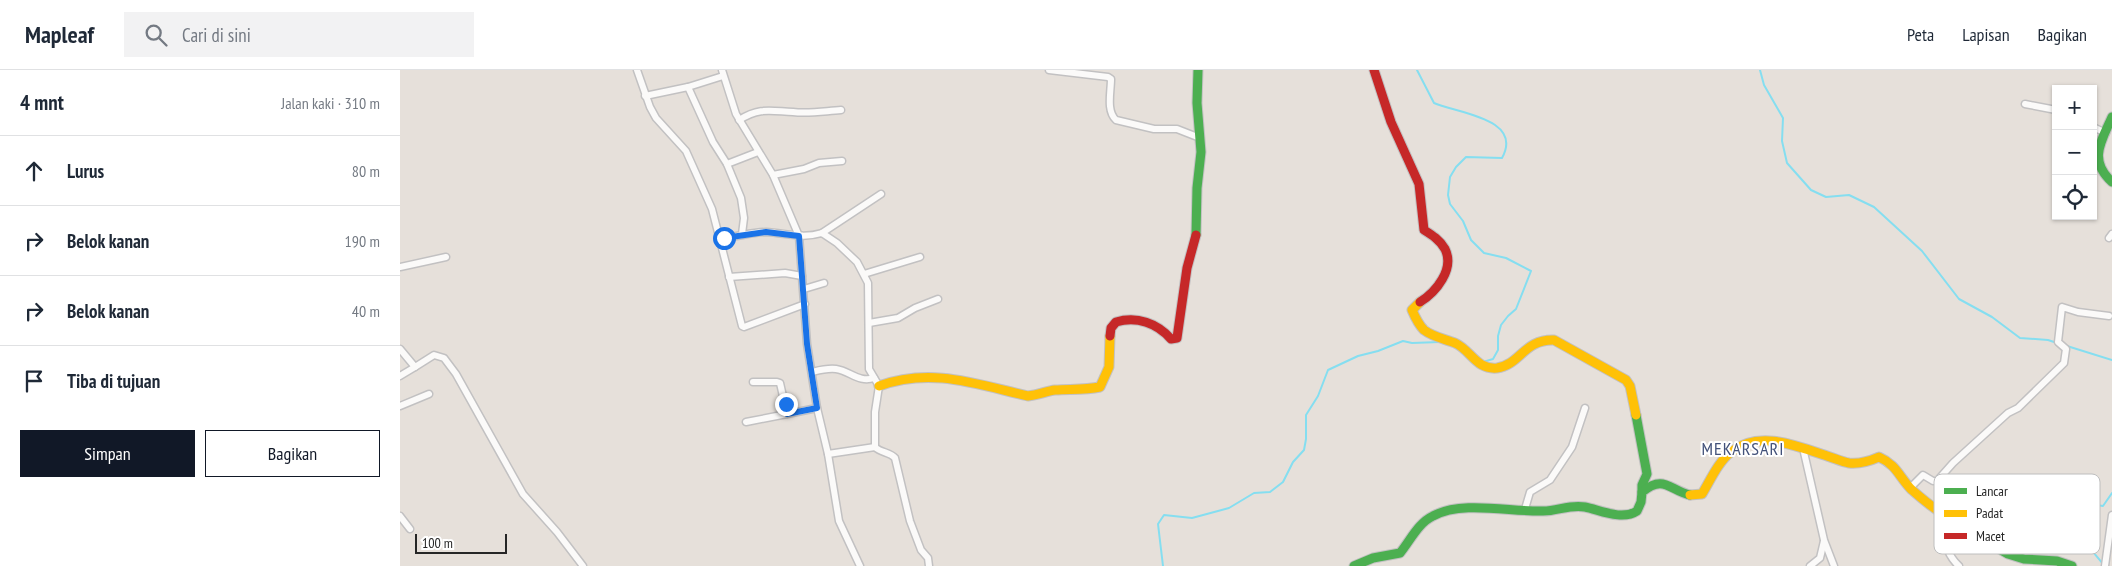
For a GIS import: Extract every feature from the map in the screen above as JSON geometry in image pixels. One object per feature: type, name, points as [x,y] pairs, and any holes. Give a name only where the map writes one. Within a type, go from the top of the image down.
[{"type":"street","points":[[637,70],[645,96],[656,118],[686,151],[712,209],[743,327],[805,304]]},
{"type":"street","points":[[1049,70],[1112,79],[1110,110],[1112,117],[1116,120],[1154,129],[1177,129],[1200,138]]},
{"type":"street","points":[[812,372],[822,369],[838,369],[859,379],[876,382],[926,376],[946,376],[972,384],[1028,396],[1041,395],[1053,390],[1084,390],[1100,387],[1111,359],[1110,330],[1114,323],[1120,321],[1148,322],[1162,328],[1170,339],[1176,338],[1180,331],[1187,268],[1197,230],[1197,188],[1201,152],[1197,103],[1198,70]]},
{"type":"street","points":[[1354,566],[1373,558],[1400,553],[1425,522],[1432,516],[1446,510],[1525,509],[1543,511],[1575,505],[1629,515],[1638,510],[1642,499],[1642,485],[1648,474],[1630,386],[1626,380],[1554,340],[1541,339],[1528,346],[1511,364],[1491,368],[1477,363],[1460,345],[1428,334],[1419,325],[1412,310],[1415,305],[1430,295],[1444,278],[1447,268],[1446,253],[1442,243],[1424,230],[1419,184],[1391,122],[1374,70]]},
{"type":"street","points":[[645,96],[688,88],[722,73],[739,120],[772,175],[799,236],[807,344],[817,408],[828,454],[839,522],[860,566]]},
{"type":"street","points":[[688,88],[713,142],[727,164],[741,198],[744,218],[742,234]]},
{"type":"street","points":[[2025,104],[2052,109]]},
{"type":"street","points":[[739,120],[752,112],[772,109],[794,112],[841,110]]},
{"type":"street","points":[[2097,163],[2112,117]]},
{"type":"street","points":[[2097,129],[2106,133]]},
{"type":"street","points":[[727,164],[758,152]]},
{"type":"street","points":[[772,175],[804,169],[819,163],[842,161]]},
{"type":"street","points":[[2097,168],[2112,182]]},
{"type":"street","points":[[719,238],[766,232],[799,236],[822,233],[880,194]]},
{"type":"street","points":[[822,233],[837,243],[857,262],[864,274],[868,289],[869,369],[876,382],[875,447],[879,451],[892,455],[895,458],[910,521],[921,550],[928,558],[929,566]]},
{"type":"street","points":[[400,267],[446,257]]},
{"type":"street","points":[[864,274],[920,257]]},
{"type":"street","points":[[729,277],[785,273],[802,276]]},
{"type":"street","points":[[804,289],[824,283]]},
{"type":"street","points":[[869,323],[898,318],[914,308],[938,300]]},
{"type":"street","points":[[1943,474],[1953,462],[2008,413],[2016,410],[2065,362],[2066,349],[2058,342],[2062,306],[2078,312],[2109,316]]},
{"type":"street","points":[[400,349],[415,367]]},
{"type":"street","points":[[400,376],[434,355],[444,358],[456,374],[523,494],[557,532],[583,566]]},
{"type":"street","points":[[753,382],[777,382],[780,384],[787,414]]},
{"type":"street","points":[[400,406],[429,394]]},
{"type":"street","points":[[746,422],[817,408]]},
{"type":"street","points":[[1525,509],[1530,492],[1550,480],[1572,447],[1585,408]]},
{"type":"street","points":[[1642,492],[1650,484],[1659,482],[1689,495],[1696,496],[1702,494],[1722,462],[1731,452],[1758,440],[1768,440],[1803,448],[1849,463],[1866,462],[1879,457],[1884,458],[1890,462],[1910,488],[1934,509]]},
{"type":"street","points":[[828,454],[875,447]]},
{"type":"street","points":[[1803,448],[1824,540],[1834,566]]},
{"type":"street","points":[[1910,488],[1923,475],[1934,481]]},
{"type":"street","points":[[2105,566],[2112,515]]},
{"type":"street","points":[[400,516],[410,529]]},
{"type":"street","points":[[1810,566],[1820,558],[1824,540]]},
{"type":"street","points":[[1950,554],[1959,566]]},
{"type":"street","points":[[2008,554],[2024,560],[2056,561],[2072,566]]},
{"type":"street","points":[[2043,560],[2051,566]]},
{"type":"waterway","points":[[1417,70],[1434,103],[1484,119],[1496,126],[1504,134],[1506,145],[1502,158],[1466,157],[1456,167],[1450,177],[1448,195],[1450,204],[1463,221],[1471,240],[1484,253],[1506,258],[1531,271],[1516,309],[1501,325],[1498,336],[1498,350],[1493,359],[1483,362]]},
{"type":"waterway","points":[[1760,70],[1764,85],[1783,118],[1782,141],[1787,163],[1811,190],[1826,197],[1849,195],[1874,207],[1922,251],[1959,299],[1992,317],[2020,338],[2048,340],[2057,343]]},
{"type":"waterway","points":[[1163,566],[1158,524],[1164,515],[1192,518],[1229,508],[1254,493],[1270,492],[1283,482],[1293,462],[1304,450],[1306,415],[1318,396],[1328,370],[1358,356],[1378,351],[1403,341],[1412,343],[1440,342]]},
{"type":"waterway","points":[[2067,346],[2112,360]]},
{"type":"waterway","points":[[2100,506],[2103,506],[2112,493]]},
{"type":"waterway","points":[[2094,554],[2103,564]]},
{"type":"traffic: fast","points":[[1196,235],[1197,188],[1201,152],[1197,103],[1198,70]]},
{"type":"traffic: fast","points":[[2112,117],[2099,151],[2100,166],[2112,182]]},
{"type":"traffic: fast","points":[[1636,415],[1647,474],[1642,485],[1642,492]]},
{"type":"traffic: fast","points":[[1354,566],[1373,558],[1400,553],[1423,523],[1445,511],[1472,508],[1543,511],[1580,506],[1611,514],[1625,515],[1637,511],[1641,502],[1642,492],[1656,484],[1666,485],[1690,495]]},
{"type":"traffic: fast","points":[[2008,554],[2024,559],[2057,561],[2072,566]]},
{"type":"traffic: slow","points":[[1420,302],[1412,310],[1418,323],[1424,330],[1461,346],[1479,363],[1490,368],[1505,366],[1536,344],[1554,340],[1626,380],[1630,386],[1636,415]]},
{"type":"traffic: slow","points":[[879,386],[898,380],[917,378],[954,379],[1028,396],[1055,390],[1100,387],[1109,367],[1110,336]]},
{"type":"traffic: slow","points":[[1690,495],[1702,494],[1722,461],[1731,452],[1742,445],[1767,441],[1793,445],[1849,463],[1864,462],[1879,457],[1890,464],[1912,490],[1934,508]]},
{"type":"traffic: jam","points":[[1374,70],[1391,122],[1419,184],[1424,230],[1441,243],[1447,257],[1446,272],[1438,286],[1420,302]]},
{"type":"traffic: jam","points":[[1110,336],[1111,328],[1116,322],[1131,320],[1146,322],[1165,333],[1171,339],[1177,338],[1187,268],[1196,235]]},
{"type":"district","name":"MEKARSARI","points":[[1743,449]]},
{"type":"route","points":[[724,238],[766,232],[799,236],[807,344],[817,408],[787,414],[786,404]]}]
